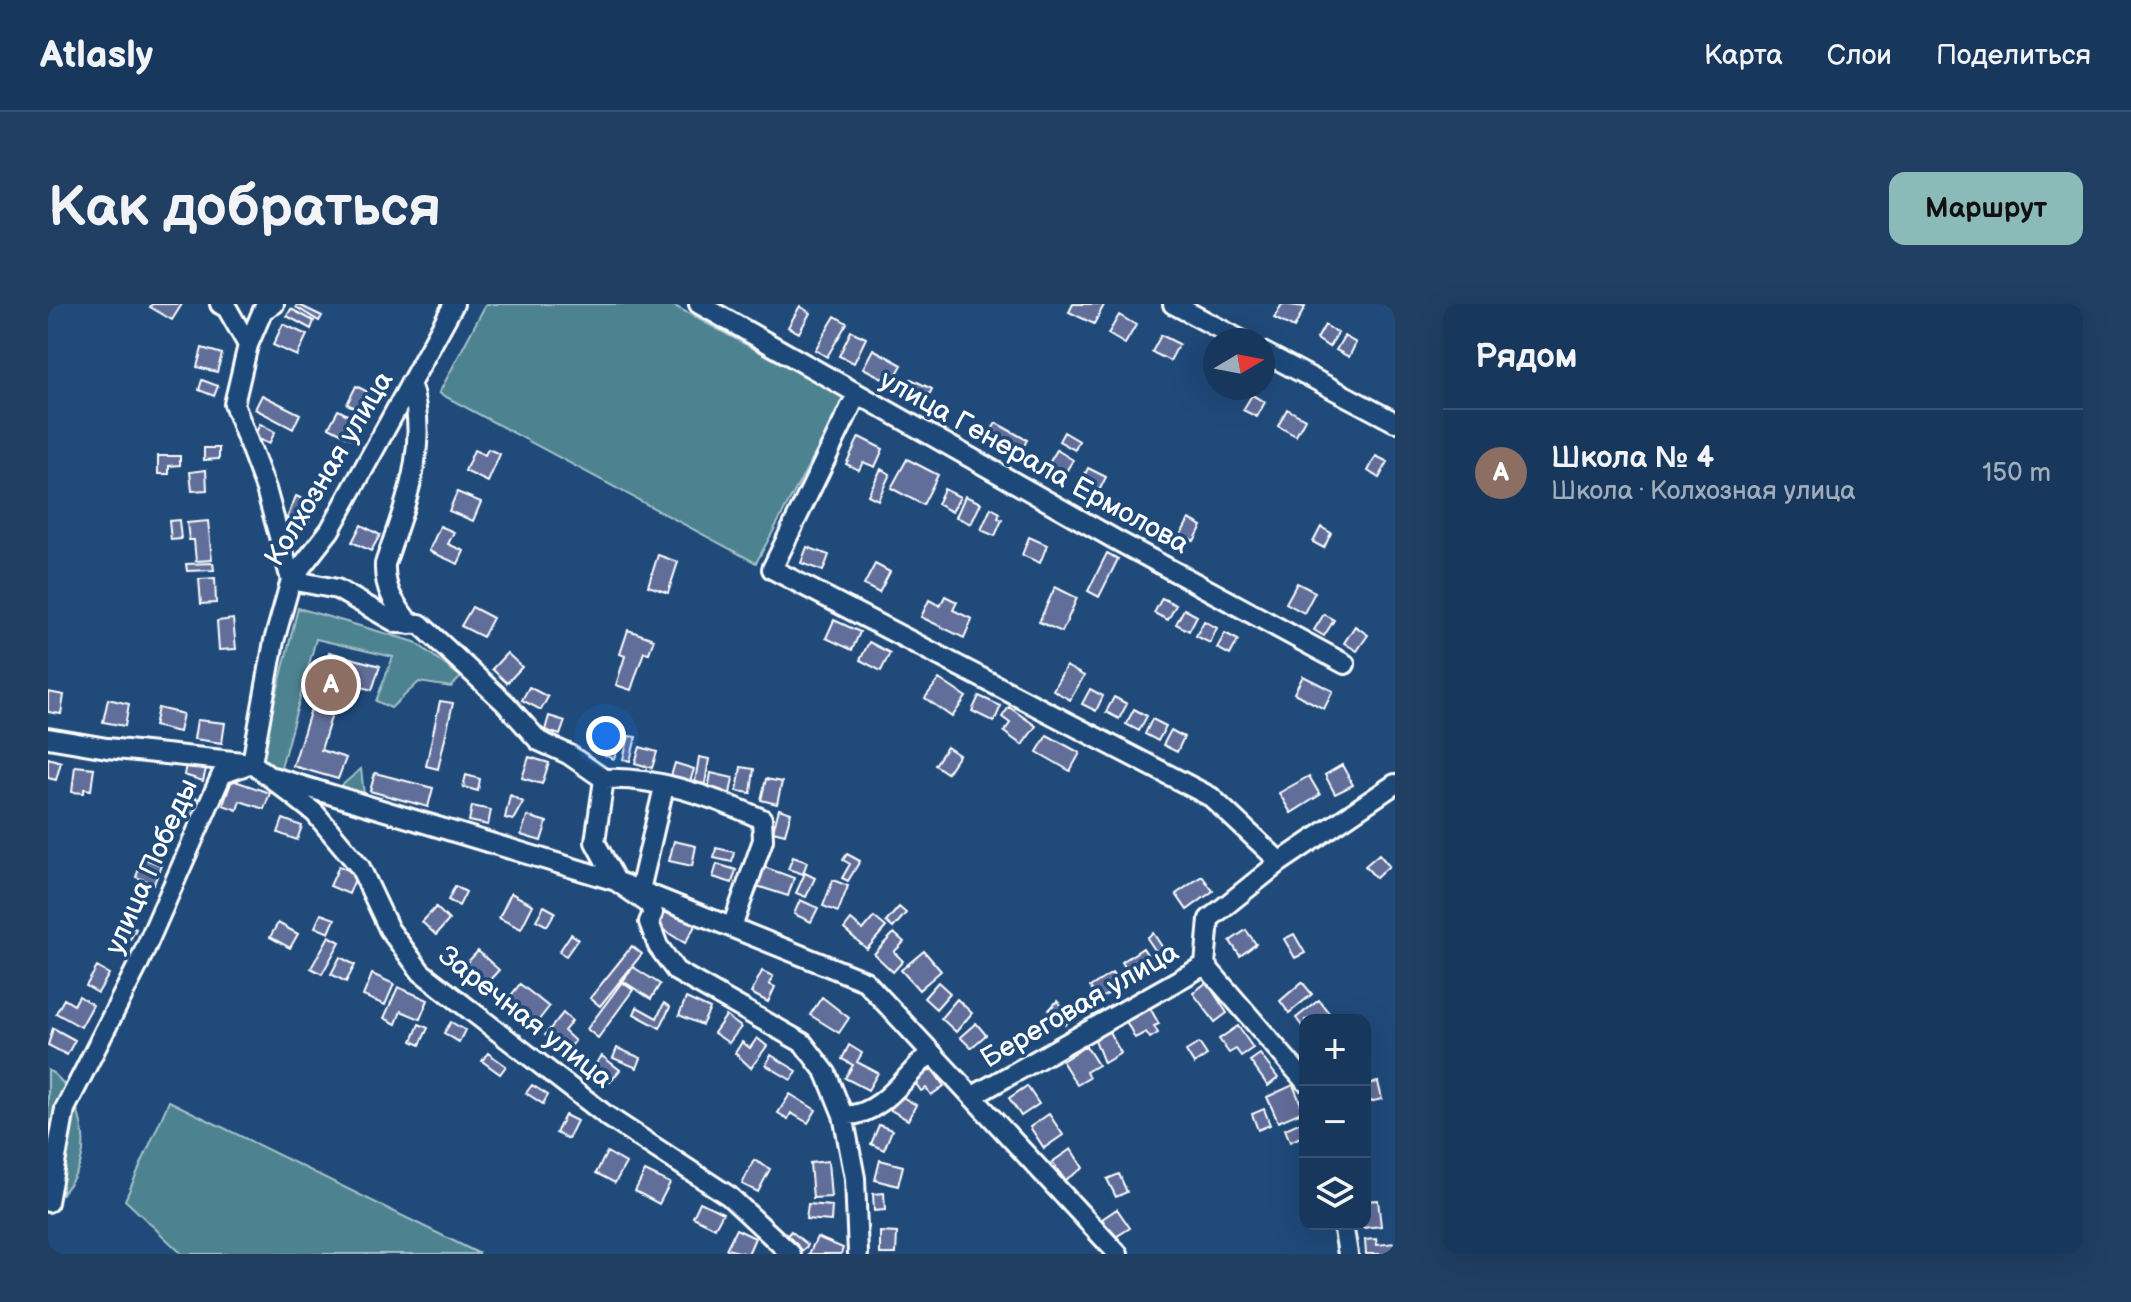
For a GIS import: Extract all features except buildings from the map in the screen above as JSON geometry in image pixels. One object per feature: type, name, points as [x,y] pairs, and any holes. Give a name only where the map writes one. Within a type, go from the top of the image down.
[{"type":"street","points":[[220,304],[227,308],[248,345]]},
{"type":"street","points":[[274,304],[263,310],[248,345],[234,404],[266,489],[291,580],[337,589],[397,623],[420,624],[505,703],[539,741],[568,754],[604,779],[664,787],[728,804],[762,819],[763,840],[732,927]]},
{"type":"street","name":"Колхозная улица","points":[[252,763],[274,641],[291,580],[330,530],[454,304]]},
{"type":"street","name":"улица Генерала Ермолова","points":[[699,304],[1116,540],[1345,664]]},
{"type":"street","points":[[1173,304],[1218,328]]},
{"type":"street","points":[[1275,358],[1395,422]]},
{"type":"street","points":[[410,383],[417,424],[417,458],[385,564],[385,580],[392,600],[410,624]]},
{"type":"street","points":[[857,394],[772,569],[1211,797],[1280,862]]},
{"type":"street","name":"улица Победы","points":[[48,738],[107,748],[252,763]]},
{"type":"street","name":"улица Победы","points":[[48,1202],[65,1109],[138,965],[222,774],[252,763]]},
{"type":"street","name":"Заречная улица","points":[[252,763],[315,813],[360,867],[389,929],[421,972],[607,1116],[729,1196],[791,1254]]},
{"type":"street","name":"Заречная улица","points":[[273,777],[616,881],[865,981],[1118,1254]]},
{"type":"street","name":"Заречная улица","points":[[604,779],[595,842],[616,881],[649,904],[653,913],[649,922],[658,946],[676,971],[803,1043],[826,1073],[843,1115],[855,1178],[858,1254]]},
{"type":"street","points":[[1205,965],[1209,919],[1280,862],[1395,784]]},
{"type":"street","points":[[640,890],[664,787]]},
{"type":"street","name":"Береговая улица","points":[[973,1096],[1205,965],[1299,1074]]},
{"type":"street","points":[[843,1115],[855,1116],[874,1109],[931,1052]]},
{"type":"street","points":[[1344,1230],[1348,1254]]},
{"type":"green space","points":[[486,304],[671,304],[845,398],[756,563],[439,393]]},
{"type":"green space","points":[[298,608],[415,642],[461,677],[451,687],[419,682],[391,708],[376,701],[393,657],[316,639],[280,771],[340,787],[361,769],[364,795],[438,815],[437,823],[277,775],[261,756]]},
{"type":"green space","points":[[48,1070],[72,1097],[81,1124],[83,1150],[72,1180],[48,1207]]},
{"type":"green space","points":[[169,1101],[480,1254],[182,1254],[125,1200]]},
{"type":"place","name":"Школа № 4","points":[[331,685]]}]
